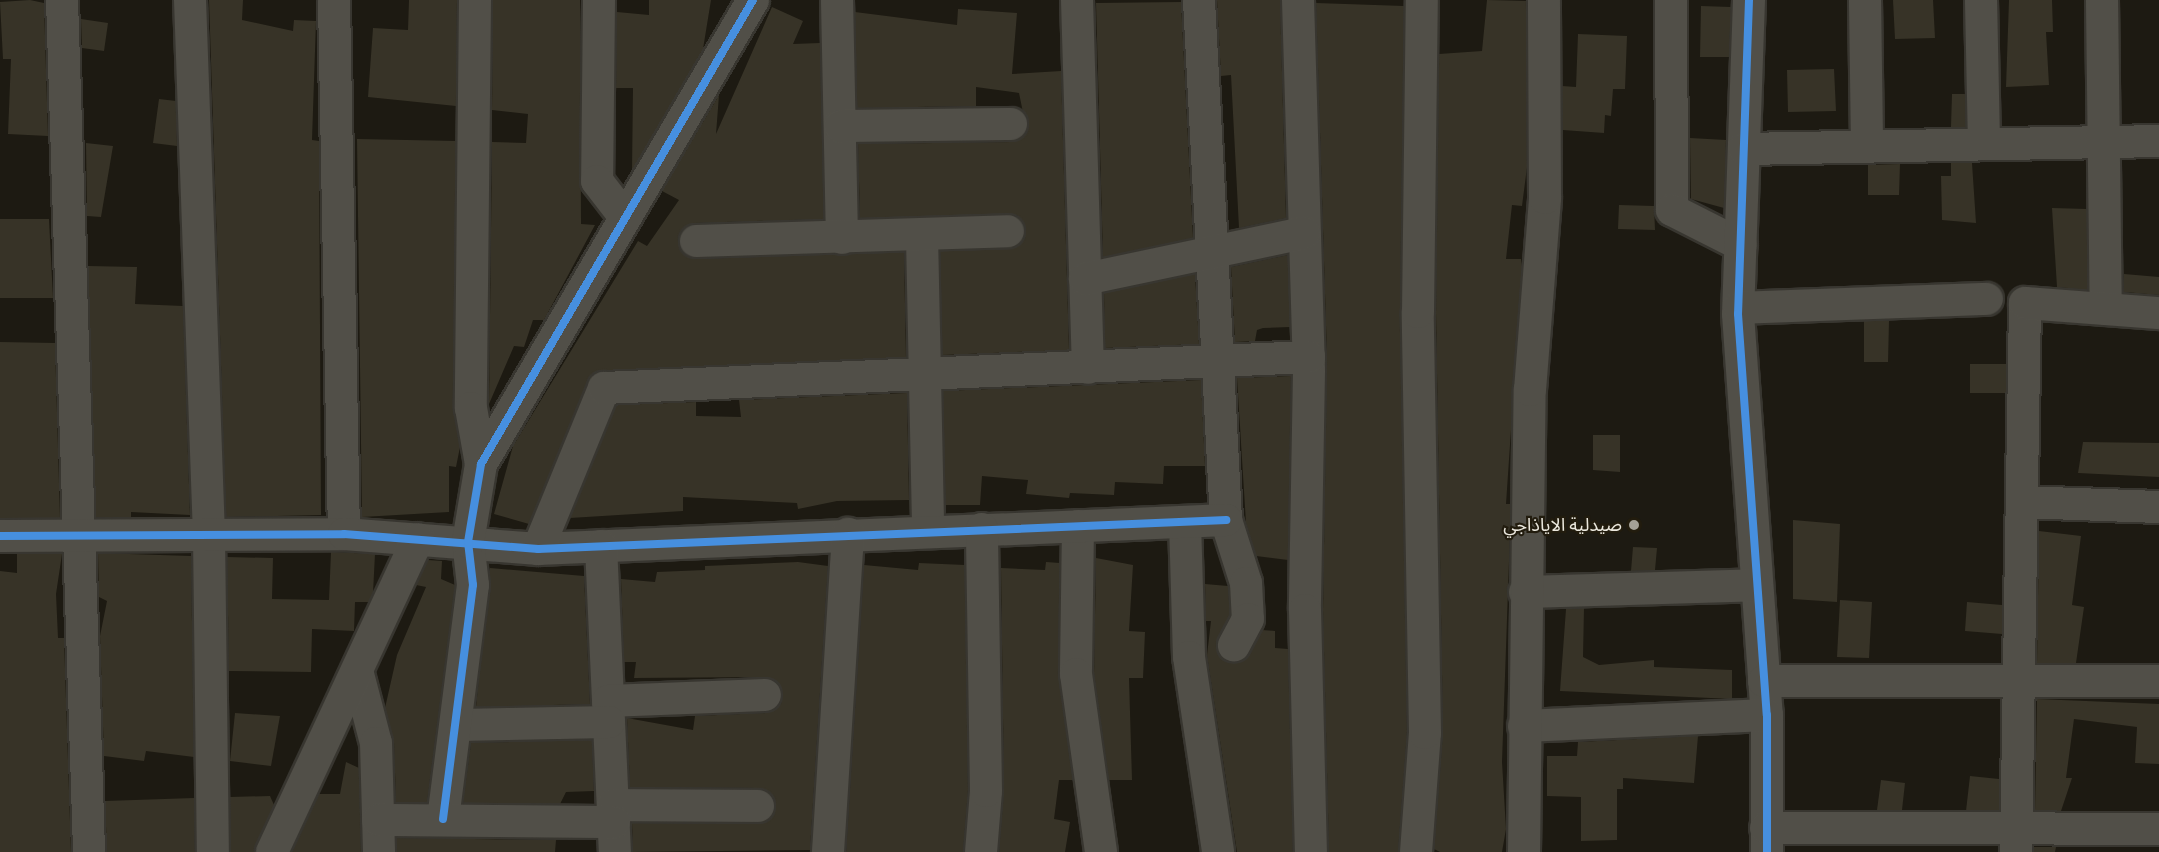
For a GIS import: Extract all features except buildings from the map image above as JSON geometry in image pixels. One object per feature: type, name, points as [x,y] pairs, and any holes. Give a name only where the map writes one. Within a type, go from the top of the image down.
[{"type":"street","points":[[62,0],[77,536],[89,852]]},
{"type":"street","points":[[190,0],[209,535],[213,852]]},
{"type":"street","points":[[334,0],[344,534]]},
{"type":"street","points":[[443,819],[458,725],[473,585],[468,542],[481,464],[471,408],[475,0]]},
{"type":"street","points":[[599,0],[597,181],[624,216]]},
{"type":"street","points":[[481,464],[624,216],[753,0]]},
{"type":"street","points":[[837,0],[842,238]]},
{"type":"street","points":[[1077,0],[1088,368]]},
{"type":"street","points":[[1199,0],[1226,520],[1247,592],[1247,628],[1234,645]]},
{"type":"street","points":[[1298,0],[1309,357],[1305,610],[1311,852]]},
{"type":"street","points":[[1416,852],[1425,733],[1418,312],[1422,0]]},
{"type":"street","points":[[1524,852],[1525,592],[1530,390],[1545,198],[1544,0]]},
{"type":"street","points":[[1671,0],[1672,210],[1741,245]]},
{"type":"street","points":[[1749,0],[1738,308],[1767,714],[1766,840],[2016,841],[2159,829]]},
{"type":"street","points":[[1865,0],[1867,146]]},
{"type":"street","points":[[1980,0],[1984,144]]},
{"type":"street","points":[[2102,0],[2100,142],[2106,309]]},
{"type":"street","points":[[840,126],[1011,124]]},
{"type":"street","points":[[1744,148],[2159,141]]},
{"type":"street","points":[[696,242],[922,236],[1008,231]]},
{"type":"street","points":[[1085,279],[1304,233]]},
{"type":"street","points":[[922,236],[928,531]]},
{"type":"street","points":[[1738,308],[1987,299]]},
{"type":"street","points":[[2016,841],[2025,303],[2159,314]]},
{"type":"street","points":[[538,549],[604,388],[1309,357]]},
{"type":"street","points":[[2022,502],[2159,507]]},
{"type":"street","points":[[0,536],[344,534],[538,549],[848,534],[1226,520]]},
{"type":"street","points":[[1185,522],[1189,657],[1218,852]]},
{"type":"street","points":[[1078,526],[1076,675],[1101,852]]},
{"type":"street","points":[[981,852],[982,530]]},
{"type":"street","points":[[828,852],[848,534]]},
{"type":"street","points":[[272,852],[358,674],[418,539]]},
{"type":"street","points":[[601,546],[614,826]]},
{"type":"street","points":[[1525,592],[1757,585]]},
{"type":"street","points":[[358,674],[376,743],[379,852]]},
{"type":"street","points":[[1764,681],[2018,678],[2159,681]]},
{"type":"street","points":[[458,725],[765,695]]},
{"type":"street","points":[[1524,726],[1767,714]]},
{"type":"street","points":[[378,820],[443,819],[614,826],[758,806]]},
{"type":"cycle path","points":[[443,819],[473,585],[468,542],[481,464],[753,0]]},
{"type":"cycle path","points":[[1749,0],[1738,314],[1767,715],[1767,852]]},
{"type":"cycle path","points":[[0,536],[344,534],[538,549],[1226,520]]},
{"type":"place","name":"صيدلية الاياذاجي","points":[[1634,525]]}]
